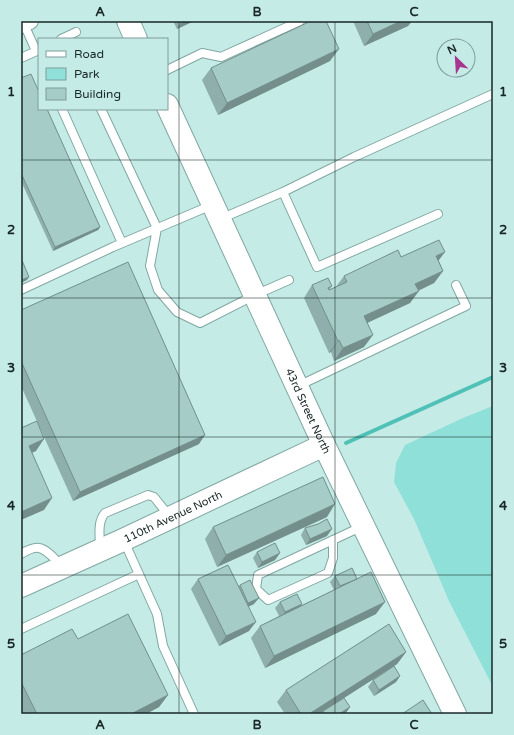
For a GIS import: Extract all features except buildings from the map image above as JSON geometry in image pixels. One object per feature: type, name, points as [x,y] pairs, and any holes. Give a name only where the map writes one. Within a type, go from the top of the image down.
[{"type":"street","points":[[128,21],[136,38]]},
{"type":"street","name":"43rd Street North","points":[[168,107],[324,445],[455,714]]},
{"type":"street","name":"110th Avenue North","points":[[21,586],[123,540],[324,445]]},
{"type":"lane","points":[[168,70],[202,53],[222,57],[300,21]]},
{"type":"lane","points":[[21,58],[38,50],[25,24]]},
{"type":"lane","points":[[63,38],[76,32]]},
{"type":"lane","points":[[21,290],[157,228],[283,192],[354,157],[493,94]]},
{"type":"lane","points":[[62,110],[122,243]]},
{"type":"lane","points":[[101,110],[157,228],[150,266],[158,290],[177,312],[200,323],[255,295],[289,280]]},
{"type":"lane","points":[[283,192],[317,267],[438,214]]},
{"type":"lane","points":[[297,386],[466,306],[456,285]]},
{"type":"lane","points":[[100,550],[99,524],[105,513],[148,494],[154,498],[170,517]]},
{"type":"lane","points":[[333,540],[333,558],[328,573],[268,600],[256,589],[258,575],[333,540],[364,526]]},
{"type":"lane","points":[[123,540],[157,614],[163,646],[194,714]]},
{"type":"lane","points":[[21,554],[38,547],[46,551],[63,567]]},
{"type":"lane","points":[[21,629],[139,574]]},
{"type":"green space","points":[[493,406],[493,687],[449,601],[414,519],[394,482],[396,463],[405,445]]},
{"type":"waterway","points":[[346,443],[493,377]]}]
